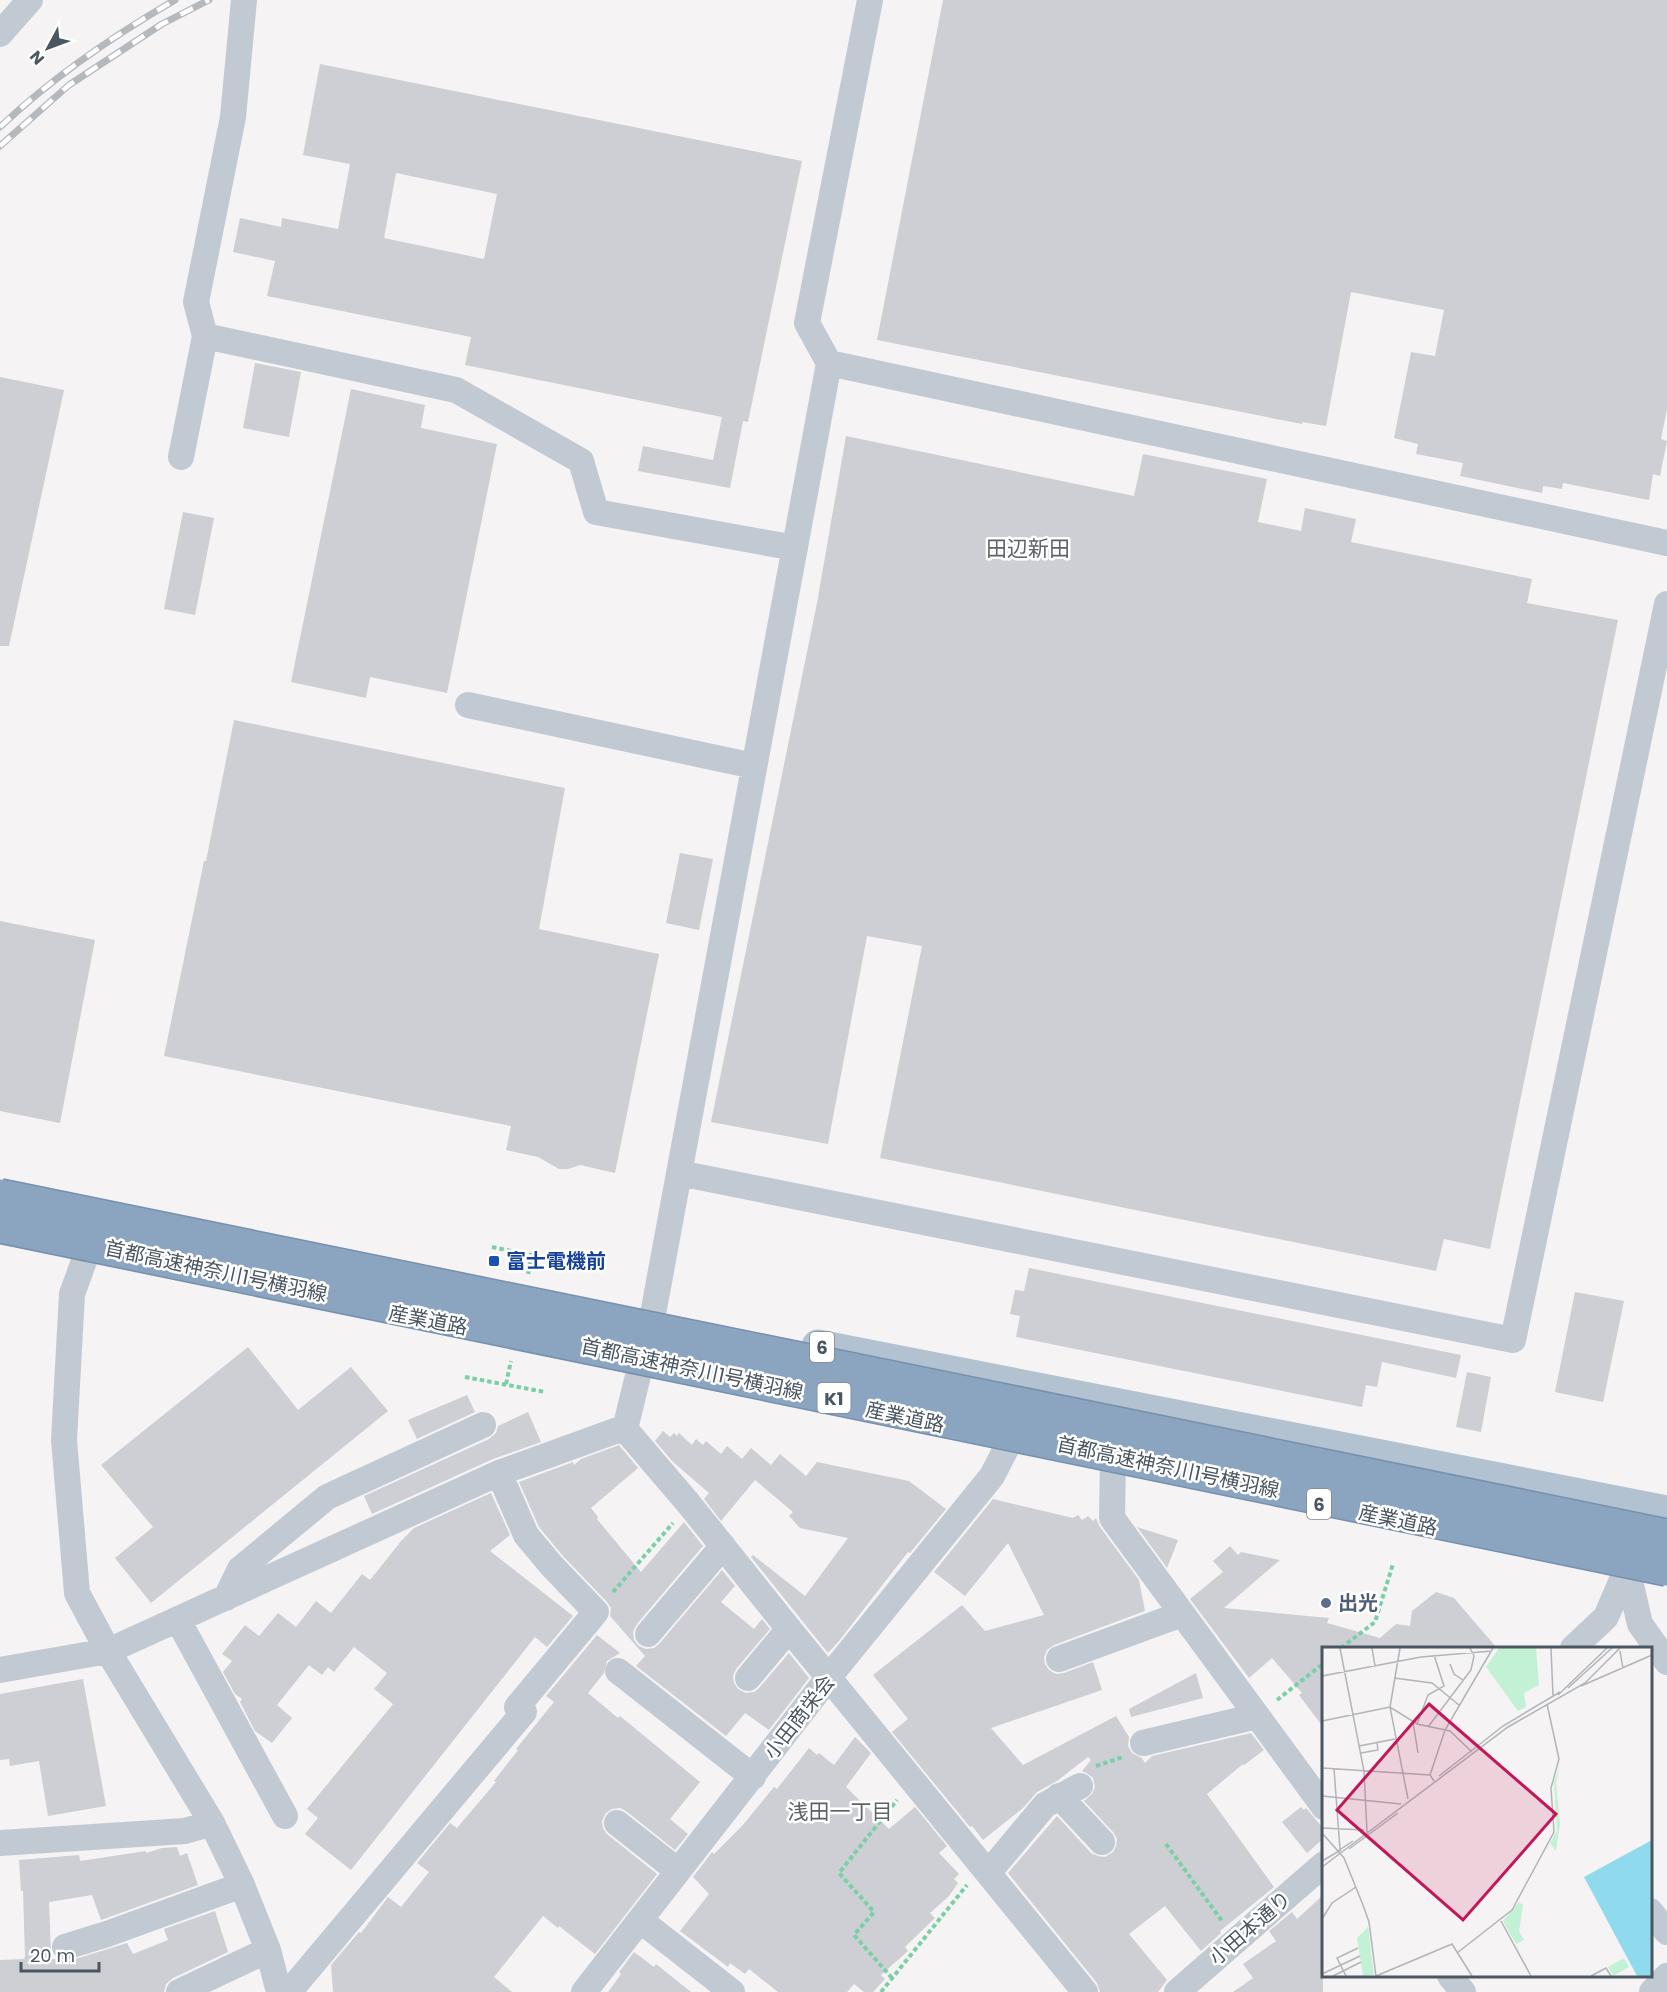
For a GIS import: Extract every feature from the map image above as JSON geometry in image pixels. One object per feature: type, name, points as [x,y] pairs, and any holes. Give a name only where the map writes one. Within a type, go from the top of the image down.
[{"type":"highway","name":"首都高速神奈川1号横羽線","points":[[0,1196],[1667,1536]]},
{"type":"highway","name":"首都高速神奈川1号横羽線","points":[[0,1226],[1667,1569]]},
{"type":"main road","name":"6","points":[[0,1184],[652,1321],[1655,1509]]},
{"type":"main road","name":"産業道路","points":[[0,1236],[85,1256],[642,1360],[1667,1576]]},
{"type":"street","points":[[0,34],[30,0]]},
{"type":"street","points":[[181,457],[204,336],[196,302],[233,117],[244,0]]},
{"type":"street","points":[[626,1428],[652,1321],[829,363],[807,323],[870,0]]},
{"type":"street","points":[[204,336],[456,390],[580,461],[596,512],[795,548]]},
{"type":"street","points":[[829,363],[1667,543]]},
{"type":"street","points":[[679,1173],[1513,1340],[1667,604]]},
{"type":"street","points":[[468,705],[754,766]]},
{"type":"street","points":[[105,1205],[72,1294],[64,1440],[77,1593],[108,1651],[212,1823],[242,1885],[268,1950],[279,1992]]},
{"type":"street","points":[[226,1598],[240,1569],[327,1497],[483,1425]]},
{"type":"street","points":[[0,1670],[108,1651],[499,1473],[626,1428]]},
{"type":"street","points":[[626,1428],[1085,1992]]},
{"type":"street","name":"小田商栄会","points":[[584,1992],[830,1677],[992,1476],[1011,1439]]},
{"type":"street","points":[[1113,1461],[1112,1518],[1322,1806]]},
{"type":"street","points":[[289,1992],[524,1712],[518,1707],[596,1612],[526,1535],[499,1473]]},
{"type":"street","points":[[1574,1647],[1606,1617],[1655,1509]]},
{"type":"street","points":[[648,1634],[723,1546]]},
{"type":"street","points":[[1627,1568],[1640,1624],[1667,1662]]},
{"type":"street","points":[[1059,1659],[1182,1614]]},
{"type":"street","points":[[178,1620],[285,1816]]},
{"type":"street","points":[[748,1678],[789,1629]]},
{"type":"street","points":[[618,1671],[753,1777]]},
{"type":"street","points":[[1143,1743],[1257,1716]]},
{"type":"street","points":[[986,1869],[1045,1805],[1069,1791],[1102,1842]]},
{"type":"street","points":[[617,1822],[678,1870]]},
{"type":"street","points":[[0,1843],[185,1831],[212,1823]]},
{"type":"street","name":"小田本通り","points":[[1177,1992],[1322,1865]]},
{"type":"street","points":[[64,1947],[107,1934],[242,1885]]},
{"type":"street","points":[[1652,1913],[1667,1932]]},
{"type":"street","points":[[640,1920],[732,1992]]},
{"type":"street","points":[[179,1992],[268,1950]]},
{"type":"street","points":[[1652,1992],[1667,1976]]},
{"type":"street","points":[[1451,1977],[1463,1992]]},
{"type":"path","points":[[492,1247],[572,1263]]},
{"type":"path","points":[[465,1377],[544,1392]]},
{"type":"path","points":[[596,1612],[688,1504]]},
{"type":"path","points":[[1342,1647],[1375,1622],[1393,1564]]},
{"type":"path","points":[[1257,1716],[1322,1664]]},
{"type":"path","points":[[1069,1791],[1073,1776],[1111,1760],[1145,1751],[1143,1743]]},
{"type":"path","points":[[892,1978],[854,1935],[874,1912],[839,1873],[914,1780]]},
{"type":"path","points":[[1166,1844],[1236,1940]]},
{"type":"path","points":[[881,1992],[986,1869]]},
{"type":"building","points":[[943,0],[1667,0],[1667,409],[1661,439],[1667,441],[1660,476],[1653,474],[1649,500],[1563,483],[1562,489],[1543,486],[1542,493],[1460,476],[1463,463],[1416,454],[1418,444],[1394,438],[1411,352],[1435,356],[1444,310],[1351,292],[1326,426],[1302,422],[1302,424],[877,340]]},
{"type":"building","points":[[320,64],[802,161],[748,422],[743,421],[730,488],[638,471],[643,446],[713,460],[722,417],[465,365],[471,337],[267,296],[275,261],[233,252],[240,218],[281,227],[282,218],[338,229],[350,164],[303,155]],"holes":[[[396,173],[497,194],[484,259],[384,238]]]},
{"type":"building","points":[[255,363],[301,372],[289,437],[243,428]]},
{"type":"building","points":[[0,377],[64,390],[9,646],[0,646]]},
{"type":"building","points":[[351,389],[425,405],[421,428],[497,444],[447,693],[370,677],[366,698],[291,682]]},
{"type":"building","points":[[846,436],[1134,496],[1143,454],[1267,479],[1258,522],[1301,531],[1305,508],[1356,519],[1351,542],[1532,579],[1527,603],[1618,620],[1490,1249],[1444,1239],[1436,1271],[880,1158],[922,946],[867,936],[828,1144],[711,1122],[817,603]]},
{"type":"building","points":[[183,512],[214,518],[195,615],[164,609]]},
{"type":"building","points":[[234,720],[565,788],[539,929],[659,954],[615,1173],[580,1165],[559,1169],[538,1157],[506,1150],[511,1126],[164,1056]]},
{"type":"building","points":[[680,853],[713,859],[699,930],[666,923]]},
{"type":"building","points":[[0,921],[95,940],[60,1123],[0,1111]]},
{"type":"building","points":[[1029,1268],[1461,1355],[1456,1378],[1382,1362],[1377,1387],[1366,1385],[1362,1407],[1016,1337],[1020,1316],[1010,1314],[1015,1290],[1024,1291]]},
{"type":"building","points":[[1575,1292],[1624,1301],[1603,1402],[1555,1392]]},
{"type":"building","points":[[248,1347],[298,1410],[351,1367],[388,1411],[151,1603],[115,1558],[153,1527],[101,1465]]},
{"type":"building","points":[[1467,1372],[1491,1377],[1481,1432],[1456,1427]]},
{"type":"building","points":[[467,1395],[475,1412],[417,1439],[408,1420]]},
{"type":"building","points":[[528,1412],[541,1442],[493,1459],[372,1514],[364,1496],[489,1439],[496,1433],[498,1426]]},
{"type":"building","points":[[663,1431],[670,1437],[674,1433],[677,1436],[679,1433],[692,1445],[696,1439],[703,1445],[706,1441],[721,1454],[727,1446],[742,1459],[751,1448],[771,1465],[780,1454],[806,1476],[817,1462],[909,1481],[946,1509],[910,1553],[908,1552],[828,1653],[751,1557],[753,1555],[805,1596],[848,1538],[800,1528],[789,1516],[793,1512],[755,1480],[721,1521],[704,1499],[709,1493],[673,1462],[655,1441]]},
{"type":"building","points":[[619,1445],[638,1468],[591,1508],[598,1517],[597,1519],[641,1572],[684,1522],[703,1546],[637,1624],[633,1632],[634,1640],[646,1649],[654,1648],[722,1570],[735,1586],[721,1602],[754,1629],[762,1619],[770,1629],[736,1669],[733,1676],[738,1689],[746,1693],[754,1692],[789,1653],[809,1678],[769,1730],[745,1713],[726,1736],[636,1666],[645,1656],[610,1616],[611,1608],[607,1602],[539,1527],[519,1482],[573,1462],[574,1465],[581,1459]]},
{"type":"building","points":[[491,1493],[510,1535],[490,1551],[573,1616],[547,1647],[535,1637],[351,1870],[305,1834],[318,1818],[307,1809],[393,1704],[374,1689],[387,1673],[354,1647],[334,1672],[328,1667],[322,1675],[309,1665],[277,1705],[292,1718],[272,1743],[255,1731],[240,1702],[242,1699],[235,1694],[223,1672],[232,1661],[222,1654],[245,1625],[259,1636],[278,1613],[296,1627],[316,1601],[331,1613],[362,1574],[370,1580],[414,1528]]},
{"type":"building","points":[[993,1499],[1073,1518],[1078,1515],[1082,1520],[1088,1516],[1093,1521],[1096,1518],[1100,1527],[1139,1580],[1145,1611],[1054,1645],[1047,1650],[1044,1657],[1045,1664],[1056,1674],[1093,1662],[1102,1690],[991,1728],[1023,1765],[1116,1716],[1129,1737],[1128,1746],[1132,1753],[1142,1758],[1145,1763],[1152,1756],[1251,1733],[1264,1750],[1207,1794],[1274,1887],[1220,1931],[1221,1933],[1201,1951],[1165,1906],[1129,1934],[1167,1980],[1158,1992],[1100,1992],[1097,1983],[1008,1873],[1057,1816],[1091,1853],[1105,1857],[1113,1852],[1117,1839],[1084,1801],[1092,1794],[1095,1787],[1093,1778],[1082,1771],[1091,1760],[1088,1757],[1057,1781],[1037,1792],[1023,1808],[983,1840],[892,1732],[908,1719],[873,1675],[962,1605],[985,1631],[1044,1615],[1008,1543],[965,1596],[934,1572]]},
{"type":"building","points":[[1137,1527],[1178,1540],[1167,1568]]},
{"type":"building","points":[[1230,1546],[1238,1555],[1241,1552],[1280,1560],[1224,1608],[1329,1618],[1327,1623],[1380,1638],[1396,1624],[1410,1626],[1412,1611],[1436,1592],[1454,1598],[1496,1647],[1322,1647],[1322,1726],[1299,1695],[1302,1693],[1272,1658],[1249,1678],[1190,1599],[1223,1572],[1213,1561]]},
{"type":"building","points":[[597,1635],[620,1653],[607,1661],[604,1673],[588,1693],[618,1718],[620,1716],[700,1782],[670,1819],[688,1834],[675,1850],[626,1811],[620,1808],[606,1813],[602,1821],[607,1834],[657,1874],[595,1954],[543,1916],[494,1977],[512,1992],[333,1992],[331,1965],[359,1932],[361,1933],[388,1897],[401,1907],[429,1872],[417,1863],[450,1823],[457,1828],[496,1782],[494,1781],[518,1750],[516,1749],[554,1702],[546,1696]]},
{"type":"building","points":[[1196,1673],[1203,1698],[1131,1717],[1129,1709]]},
{"type":"building","points":[[83,1679],[106,1806],[48,1816],[39,1761],[10,1766],[9,1759],[0,1760],[0,1694]]},
{"type":"building","points":[[855,1737],[871,1753],[846,1787],[889,1829],[915,1807],[947,1846],[939,1853],[959,1874],[954,1879],[958,1883],[949,1896],[930,1913],[935,1918],[905,1947],[908,1951],[881,1975],[885,1979],[873,1992],[864,1992],[854,1984],[847,1992],[778,1992],[749,1969],[745,1974],[730,1963],[728,1967],[680,1931],[709,1894],[693,1877],[712,1852],[714,1854],[742,1826],[774,1787],[777,1789],[809,1748],[834,1765]]},
{"type":"building","points":[[1301,1807],[1304,1810],[1306,1808],[1322,1827],[1322,1840],[1307,1853],[1282,1822]]},
{"type":"building","points":[[177,1847],[180,1856],[187,1853],[198,1885],[101,1920],[92,1895],[49,1902],[53,1959],[69,1961],[127,1943],[133,1954],[168,1940],[164,1929],[215,1911],[228,1952],[173,1978],[166,1984],[164,1992],[0,1992],[0,1960],[24,1959],[25,1956],[23,1891],[21,1891],[19,1860],[79,1855],[80,1861]]},
{"type":"building","points":[[1322,1896],[1323,1992],[1233,1992],[1253,1978],[1243,1964],[1276,1941],[1269,1931],[1292,1912],[1297,1919]]},
{"type":"building","points":[[634,1952],[654,1967],[656,1964],[691,1992],[608,1992]]},
{"type":"railway","points":[[0,127],[84,58],[175,0]]},
{"type":"railway","points":[[0,146],[69,85],[162,24],[209,0]]},
{"type":"place","name":"富士電機前","points":[[494,1261]]},
{"type":"place","name":"出光","points":[[1326,1603]]},
{"type":"district","name":"田辺新田","points":[[1028,548]]},
{"type":"district","name":"浅田一丁目","points":[[840,1811]]}]
